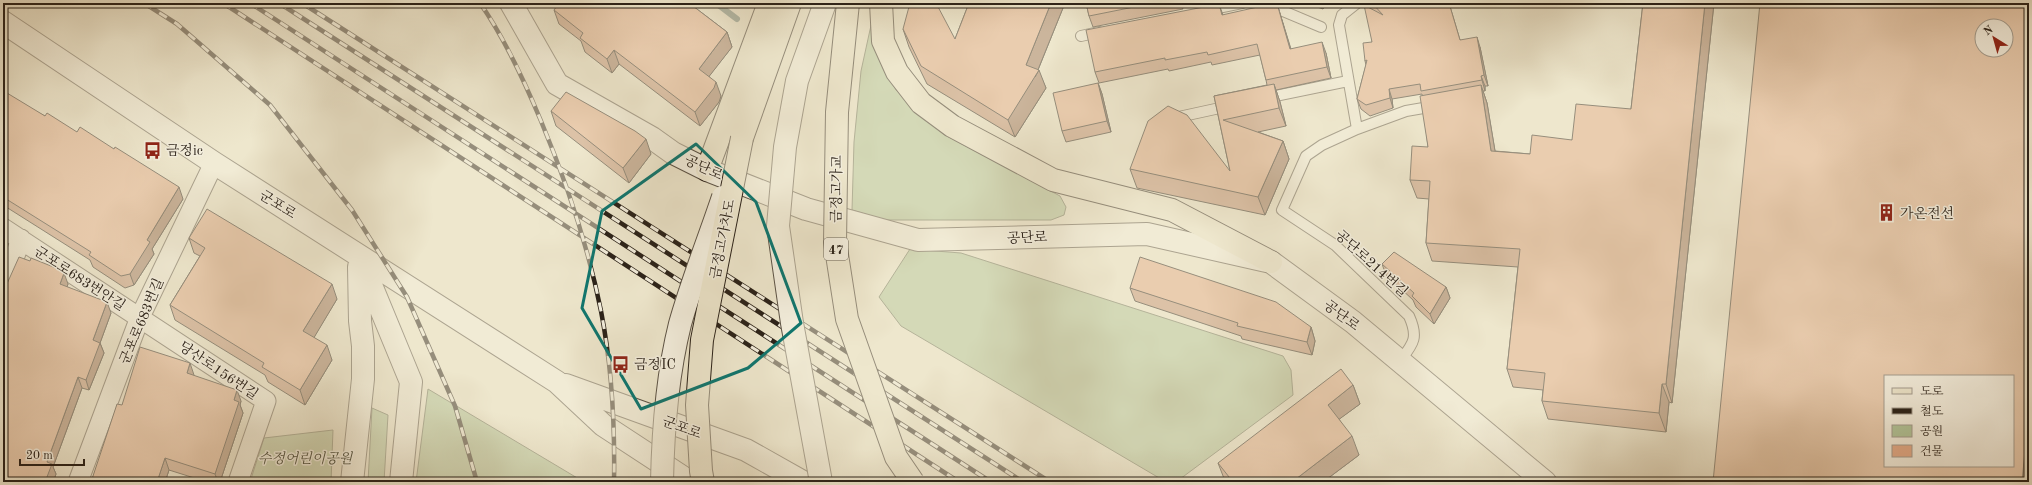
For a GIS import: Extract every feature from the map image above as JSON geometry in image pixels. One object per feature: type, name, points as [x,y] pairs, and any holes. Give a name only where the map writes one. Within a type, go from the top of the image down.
[{"type":"main road","points":[[706,170],[769,3]]},
{"type":"main road","name":"금정고가차도","points":[[703,482],[697,405],[702,340],[742,138],[790,3]]},
{"type":"main road","name":"금정고가교","points":[[848,3],[837,112],[835,242],[846,319],[896,457],[913,482]]},
{"type":"main road","points":[[881,3],[884,41],[897,72],[921,102],[952,126],[1053,180],[1172,210],[1271,262]]},
{"type":"street","name":"공단로","points":[[511,3],[557,84],[652,138],[673,153],[706,170],[806,210],[918,240],[1147,234],[1271,262],[1353,322],[1545,482]]},
{"type":"street","points":[[821,482],[792,323],[778,226],[785,147],[797,81],[825,3]]},
{"type":"street","name":"군포로","points":[[3,22],[214,163],[557,382],[603,425],[690,482]]},
{"type":"street","points":[[662,482],[662,440],[671,367],[680,324],[742,138]]},
{"type":"street","name":"군포로683번길","points":[[78,482],[140,317],[214,163]]},
{"type":"street","name":"군포로683번안길","points":[[3,228],[140,317]]},
{"type":"street","name":"군포로683번안길","points":[[3,289],[21,239]]},
{"type":"street","points":[[352,482],[363,379],[359,256]]},
{"type":"street","points":[[359,256],[411,382],[401,482]]},
{"type":"street","name":"당산로156번길","points":[[140,317],[266,401],[238,482]]},
{"type":"street","name":"군포로","points":[[557,382],[746,450],[803,482]]},
{"type":"lane","points":[[1196,12],[1242,3]]},
{"type":"lane","points":[[1264,3],[1322,27]]},
{"type":"lane","points":[[1355,3],[1342,15],[1339,25],[1357,129],[1406,111],[1442,104]]},
{"type":"lane","points":[[1081,36],[1112,30]]},
{"type":"lane","points":[[1257,100],[1348,81]]},
{"type":"lane","points":[[1166,120],[1242,104]]},
{"type":"lane","name":"공단로214번길","points":[[1357,129],[1322,145],[1306,156],[1282,210],[1335,245],[1409,316],[1414,327],[1414,343],[1400,361]]},
{"type":"highlighted area","points":[[696,144],[756,202],[801,323],[748,368],[641,409],[582,308],[602,211]]},
{"type":"green space","points":[[875,7],[883,65],[896,90],[943,134],[1060,196],[1066,207],[1064,215],[1051,220],[885,220],[852,210],[854,142],[861,71]]},
{"type":"green space","points":[[910,249],[961,253],[1283,356],[1291,370],[1293,395],[1176,482],[1166,482],[901,326],[879,297]]},
{"type":"green space","points":[[428,389],[584,482],[416,482]]},
{"type":"green space","points":[[372,408],[388,415],[384,482],[368,482]]},
{"type":"green space","name":"수정어린이공원","points":[[333,430],[331,482],[250,482],[264,438]]},
{"type":"building","points":[[559,3],[689,3],[727,32],[699,69],[716,82],[714,88],[695,112],[614,50],[607,59],[580,38],[583,33],[554,10]]},
{"type":"building","points":[[910,3],[936,3],[955,39],[969,3],[1051,3],[1026,65],[1039,70],[1008,120],[921,66],[903,29]]},
{"type":"building","points":[[1086,3],[1154,3],[1089,16]]},
{"type":"building","points":[[1372,3],[1449,3],[1460,40],[1477,37],[1484,75],[1481,76],[1482,80],[1421,91],[1420,84],[1389,89],[1390,98],[1366,105],[1357,99],[1367,60],[1365,61],[1363,43],[1372,42],[1364,5],[1383,15]]},
{"type":"building","points":[[1643,3],[1705,3],[1666,384],[1662,384],[1659,413],[1542,401],[1545,373],[1507,369],[1520,249],[1426,243],[1430,181],[1410,180],[1412,146],[1428,147],[1420,96],[1481,85],[1491,151],[1530,154],[1532,135],[1572,140],[1576,104],[1631,109]]},
{"type":"building","name":"가온전선","points":[[1760,3],[2029,3],[2029,409],[2022,482],[1713,482]]},
{"type":"building","points":[[1219,4],[1222,15],[1271,4],[1278,7],[1290,49],[1322,42],[1327,67],[1266,80],[1257,44],[1208,55],[1207,52],[1165,60],[1165,58],[1095,72],[1086,30]]},
{"type":"building","points":[[1098,83],[1107,121],[1062,131],[1053,93]]},
{"type":"building","points":[[1274,84],[1279,108],[1223,120],[1283,141],[1258,197],[1130,169],[1148,121],[1168,106],[1187,115],[1230,171],[1214,96]]},
{"type":"building","points":[[566,92],[635,131],[646,139],[623,168],[551,111]]},
{"type":"building","points":[[7,93],[45,116],[47,113],[77,132],[80,127],[179,187],[147,240],[150,242],[130,274],[121,276],[89,255],[91,252],[3,197],[3,96],[5,97]]},
{"type":"building","points":[[207,209],[332,284],[303,331],[327,345],[300,390],[262,367],[264,363],[170,305],[205,248],[189,238]]},
{"type":"building","points":[[1394,252],[1446,287],[1430,314],[1412,296],[1414,293],[1382,264]]},
{"type":"building","points":[[19,257],[30,261],[31,258],[56,268],[64,273],[60,284],[107,302],[93,340],[100,343],[86,380],[78,377],[47,462],[52,464],[45,482],[3,482],[3,288],[6,286]]},
{"type":"building","points":[[1140,257],[1276,302],[1311,327],[1307,342],[1237,326],[1238,323],[1130,288]]},
{"type":"building","points":[[140,347],[190,363],[187,373],[237,390],[234,400],[239,402],[215,474],[165,458],[157,482],[91,482],[117,404],[122,405]]},
{"type":"building","points":[[1341,369],[1353,385],[1328,405],[1352,436],[1292,482],[1233,482],[1218,463]]},
{"type":"waterway","points":[[716,3],[737,19]]},
{"type":"railway","points":[[144,3],[177,24],[270,105],[352,210],[407,297],[455,406],[477,482]]},
{"type":"railway","points":[[223,3],[959,482]]},
{"type":"railway","points":[[250,3],[991,482]]},
{"type":"railway","points":[[279,3],[1023,482]]},
{"type":"railway","points":[[302,3],[1050,482]]},
{"type":"railway","points":[[480,3],[506,45],[535,106],[576,214],[590,262],[601,311],[608,353],[614,439],[614,482]]},
{"type":"place","name":"금정ic","points":[[153,150]]},
{"type":"place","name":"가온전선","points":[[1887,213]]},
{"type":"place","name":"금정IC","points":[[621,364]]}]
